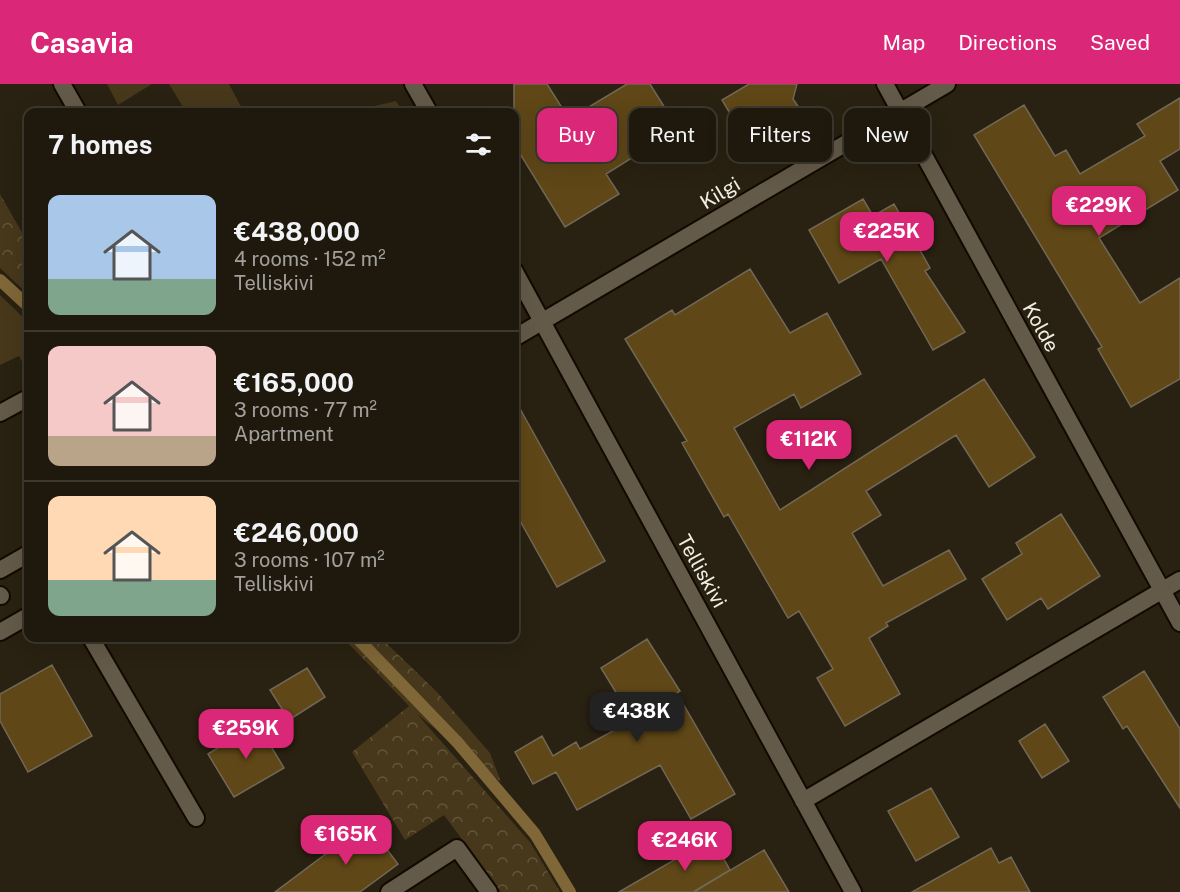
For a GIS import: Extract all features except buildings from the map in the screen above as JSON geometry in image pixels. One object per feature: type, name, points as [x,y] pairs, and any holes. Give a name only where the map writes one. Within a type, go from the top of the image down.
[{"type":"street","points":[[62,84],[76,108]]},
{"type":"street","points":[[413,84],[427,108]]},
{"type":"street","name":"Kolde","points":[[885,84],[897,108]]},
{"type":"street","name":"Kilgi","points":[[906,108],[947,84]]},
{"type":"street","name":"Kilgi","points":[[519,335],[844,144]]},
{"type":"street","name":"Kolde","points":[[926,162],[1180,623]]},
{"type":"street","name":"Telliskivi","points":[[519,279],[853,892]]},
{"type":"street","points":[[0,413],[24,400]]},
{"type":"street","points":[[0,570],[24,556]]},
{"type":"street","points":[[803,801],[1180,580]]},
{"type":"street","points":[[0,632],[24,618]]},
{"type":"street","points":[[93,642],[196,818]]},
{"type":"street","points":[[389,892],[457,848],[489,892]]},
{"type":"green space","points":[[107,84],[152,84],[118,105]]},
{"type":"green space","points":[[169,84],[229,84],[242,108],[184,108]]},
{"type":"green space","points":[[396,101],[400,108],[366,108]]},
{"type":"green space","points":[[0,194],[24,236],[24,290],[0,268]]},
{"type":"green space","points":[[0,295],[24,318],[24,365],[19,356],[0,365]]},
{"type":"green space","points":[[347,642],[385,642],[437,692],[490,753],[501,782],[417,714],[530,842],[560,892],[501,892],[444,815],[405,840],[352,752],[409,706]]},
{"type":"waterway","points":[[0,280],[24,302]]},
{"type":"waterway","points":[[361,642],[458,743],[535,834],[570,892]]}]
